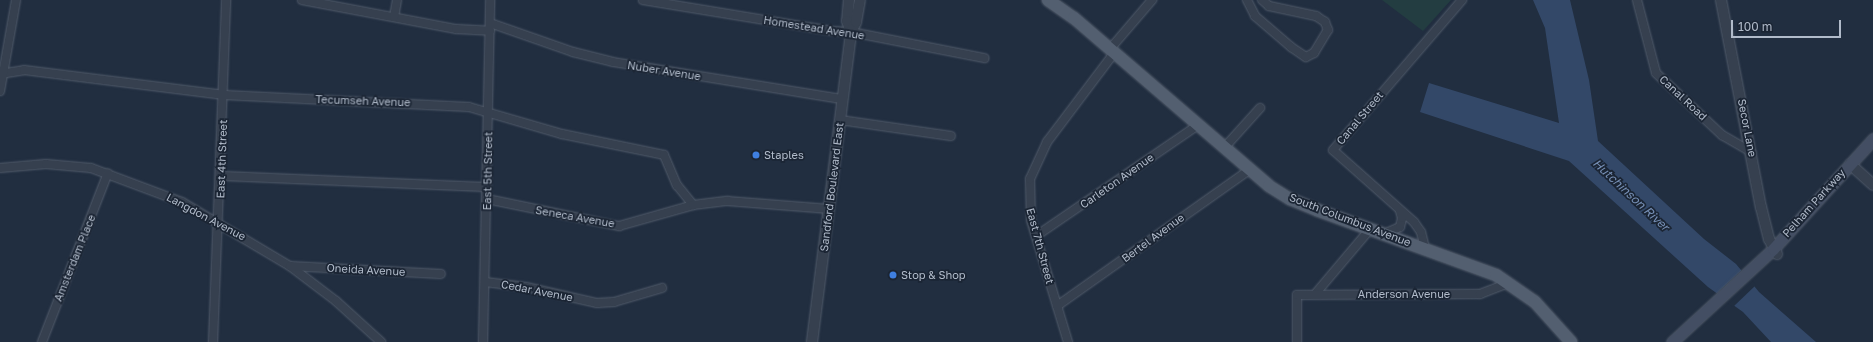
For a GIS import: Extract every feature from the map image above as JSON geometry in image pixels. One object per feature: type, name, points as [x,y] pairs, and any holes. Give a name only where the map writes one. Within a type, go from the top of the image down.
[{"type":"main road","name":"South Columbus Avenue","points":[[1048,0],[1112,51],[1249,170],[1290,199],[1477,267],[1510,283],[1544,311],[1571,342]]},
{"type":"main road","name":"Pelham Parkway","points":[[1714,310],[1775,251],[1853,166],[1873,140]]},
{"type":"main road","name":"Pelham Parkway","points":[[1853,166],[1873,150]]},
{"type":"main road","points":[[1672,342],[1714,310]]},
{"type":"main road","points":[[1683,342],[1714,310]]},
{"type":"street","points":[[0,90],[16,0]]},
{"type":"street","name":"East 4th Street","points":[[214,342],[220,222],[226,0]]},
{"type":"street","name":"Nuber Avenue","points":[[302,0],[456,29],[490,27],[573,52],[613,62],[842,99]]},
{"type":"street","points":[[394,17],[396,0]]},
{"type":"street","name":"East 5th Street","points":[[483,342],[488,187],[490,0]]},
{"type":"street","name":"Homestead Avenue","points":[[643,0],[832,31],[851,32],[984,58]]},
{"type":"street","name":"Sandford Boulevard East","points":[[849,0],[846,22],[851,32]]},
{"type":"street","name":"Sandford Boulevard East","points":[[812,342],[851,32],[856,22],[860,0]]},
{"type":"street","name":"East 7th Street","points":[[1068,342],[1036,236],[1029,192],[1037,158],[1112,51],[1152,0]]},
{"type":"street","points":[[1247,0],[1255,16],[1291,47],[1306,56],[1314,53],[1328,30],[1325,22],[1316,16],[1269,6],[1262,0]]},
{"type":"street","name":"Canal Street","points":[[1425,248],[1421,232],[1333,150],[1462,0]]},
{"type":"street","name":"Canal Road","points":[[1637,0],[1650,58],[1656,73],[1722,135],[1752,152]]},
{"type":"street","name":"Secor Lane","points":[[1721,0],[1762,207],[1775,251]]},
{"type":"street","name":"Tecumseh Avenue","points":[[2,73],[24,70],[224,95],[429,103],[488,111],[562,134],[664,155],[677,185],[692,205]]},
{"type":"street","points":[[1224,148],[1260,108]]},
{"type":"street","points":[[840,120],[951,136]]},
{"type":"street","name":"Carleton Avenue","points":[[1036,236],[1198,125]]},
{"type":"street","name":"Langdon Avenue","points":[[0,168],[70,164],[108,173],[182,202],[220,222],[290,266],[336,301],[382,342]]},
{"type":"street","points":[[1853,166],[1873,185]]},
{"type":"street","name":"Bertel Avenue","points":[[1057,306],[1249,170]]},
{"type":"street","name":"Amsterdam Place","points":[[42,342],[108,173]]},
{"type":"street","points":[[221,176],[488,187]]},
{"type":"street","name":"Seneca Avenue","points":[[487,199],[619,226],[692,205],[728,201],[829,209]]},
{"type":"street","points":[[1384,234],[1400,227],[1402,218],[1399,210]]},
{"type":"street","points":[[1316,294],[1370,229]]},
{"type":"street","name":"Oneida Avenue","points":[[290,266],[441,274]]},
{"type":"street","name":"Cedar Avenue","points":[[485,282],[526,287],[588,302],[614,302],[662,288]]},
{"type":"street","name":"Anderson Avenue","points":[[1297,342],[1297,295],[1480,294],[1510,283]]},
{"type":"green space","points":[[1382,0],[1451,0],[1423,31]]},
{"type":"water","name":"Hutchinson River","points":[[1533,0],[1570,0],[1589,80],[1598,141],[1704,239],[1736,264],[1759,292],[1816,342],[1771,342],[1743,312],[1708,287],[1569,161],[1420,112],[1429,83],[1559,123],[1545,28]]},
{"type":"pier","points":[[1743,269],[1756,285],[1733,307],[1715,295]]},
{"type":"place","name":"Staples","points":[[756,155]]},
{"type":"place","name":"Stop & Shop","points":[[893,275]]}]
